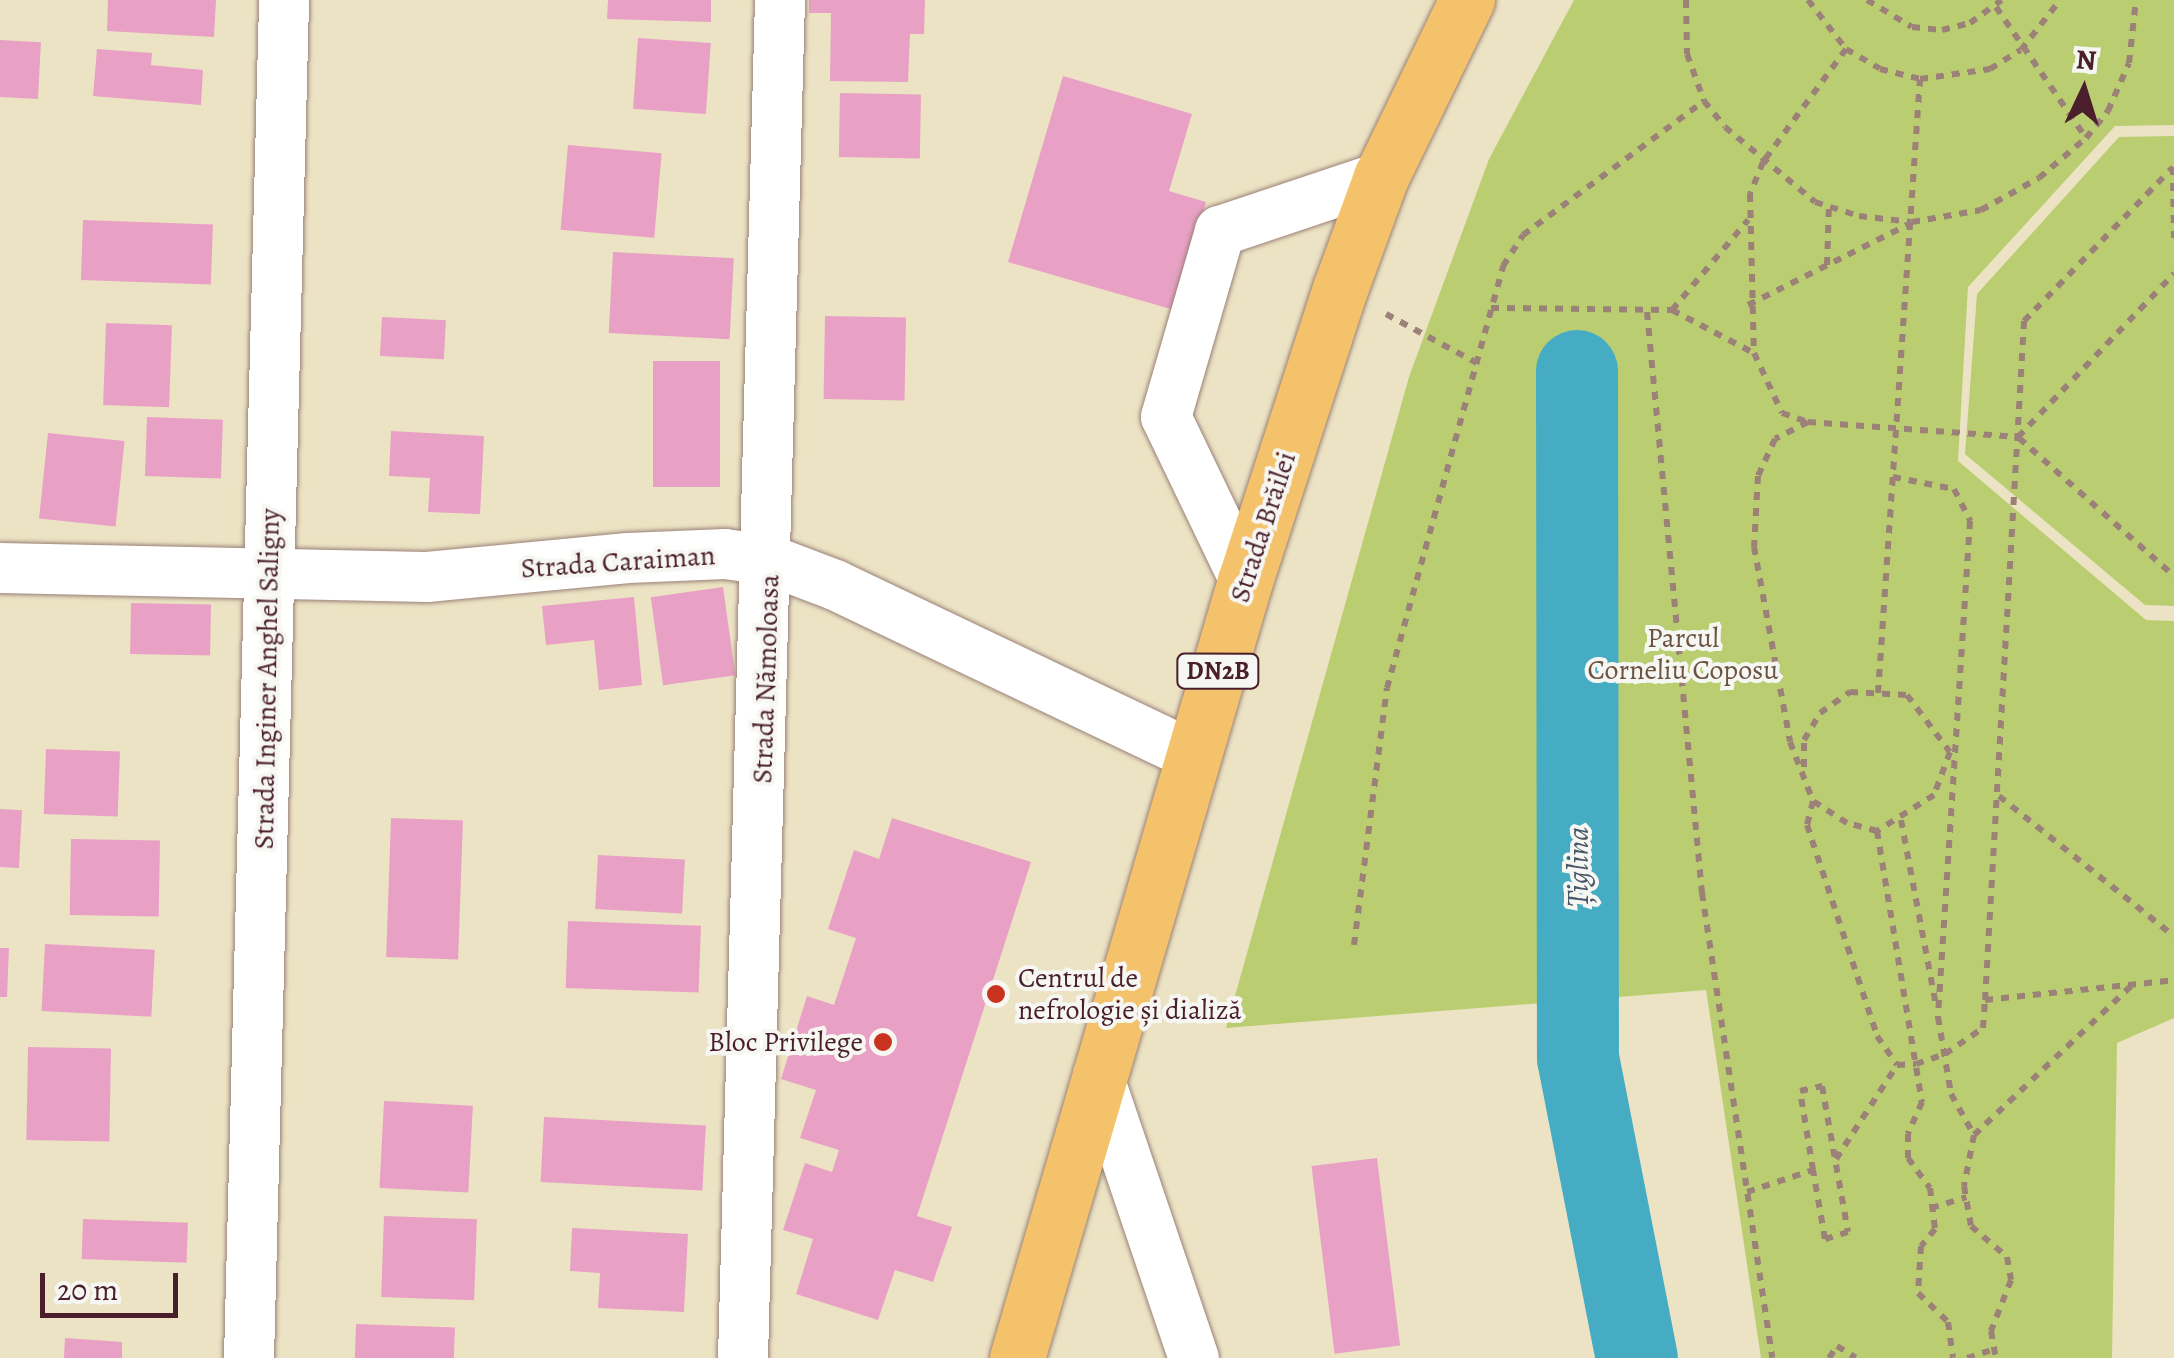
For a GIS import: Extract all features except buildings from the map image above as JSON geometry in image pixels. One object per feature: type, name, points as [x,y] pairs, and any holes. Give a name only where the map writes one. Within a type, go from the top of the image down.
[{"type":"main road","name":"Strada Brăilei","points":[[1017,1358],[1245,581],[1340,289],[1381,176],[1467,0]]},
{"type":"street","name":"Strada Inginer Anghel Saligny","points":[[249,1358],[284,0]]},
{"type":"street","name":"Strada Nămoloasa","points":[[743,1358],[770,560],[780,0]]},
{"type":"street","points":[[1245,581],[1166,417],[1220,231],[1381,176]]},
{"type":"street","name":"Strada Caraiman","points":[[0,568],[270,579],[427,578],[725,554],[770,560],[835,585],[1193,756]]},
{"type":"street","points":[[1098,1075],[1194,1358]]},
{"type":"path","points":[[1686,0],[1687,54],[1704,100],[1762,162],[1830,206],[1912,222]]},
{"type":"path","points":[[1808,0],[1846,50],[1880,70],[1920,79],[1990,69],[2021,50],[2060,0]]},
{"type":"path","points":[[1867,0],[1899,22],[1942,30],[1996,7],[2002,0]]},
{"type":"path","points":[[1748,305],[1912,222],[1981,210],[2039,178],[2086,138],[2108,111],[2130,63],[2136,0]]},
{"type":"path","points":[[1996,7],[2021,50],[2086,138]]},
{"type":"path","points":[[1846,50],[1762,162],[1750,194],[1748,305],[1754,353],[1782,413],[1808,422],[2018,437],[2174,576]]},
{"type":"path","points":[[1878,693],[1920,79]]},
{"type":"path","points":[[1354,945],[1387,688],[1504,266],[1524,236],[1704,100]]},
{"type":"path","points":[[1897,1065],[1916,1064],[1945,1054],[1983,1028],[2024,321],[2173,167],[2174,238]]},
{"type":"path","points":[[1827,266],[1830,206]]},
{"type":"path","points":[[1672,310],[1749,219]]},
{"type":"path","points":[[2018,437],[2174,274]]},
{"type":"path","points":[[1340,289],[1477,363]]},
{"type":"path","points":[[1491,308],[1672,310],[1754,353]]},
{"type":"path","points":[[1646,312],[1702,893],[1772,1358]]},
{"type":"path","points":[[1808,422],[1775,439],[1758,476],[1754,547],[1790,742],[1813,801],[1807,825],[1877,1036],[1897,1065]]},
{"type":"path","points":[[1893,477],[1939,481],[1954,489],[1970,521],[1950,752],[1938,1018]]},
{"type":"path","points":[[1804,773],[1804,740],[1820,713],[1850,692],[1906,696],[1950,752]]},
{"type":"path","points":[[1813,801],[1847,823],[1877,831],[1901,820],[1934,795],[1950,752]]},
{"type":"path","points":[[1998,796],[2174,936]]},
{"type":"path","points":[[1901,820],[1951,1094],[1974,1135],[1966,1197],[1971,1226],[2007,1257],[2011,1280],[1991,1331],[1995,1353],[1967,1358]]},
{"type":"path","points":[[1877,831],[1922,1102],[1908,1134],[1908,1158],[1930,1188],[1935,1229],[1921,1246],[1918,1293],[1948,1322],[1953,1358]]},
{"type":"path","points":[[1985,1000],[2174,980]]},
{"type":"path","points":[[1974,1135],[2134,983]]},
{"type":"path","points":[[1836,1159],[1897,1065]]},
{"type":"path","points":[[1822,1086],[1836,1159],[1848,1232],[1825,1239],[1800,1092],[1822,1086]]},
{"type":"path","points":[[1746,1192],[1813,1170]]},
{"type":"path","points":[[1931,1208],[1966,1197]]},
{"type":"path","points":[[1829,1358],[1837,1346],[1856,1358]]},
{"type":"green space","name":"Parcul Corneliu Coposu","points":[[1574,0],[2174,0],[2174,125],[2115,126],[1968,287],[1958,461],[2146,620],[2174,621],[2174,1018],[2117,1043],[2112,1358],[1761,1358],[1706,990],[1226,1028],[1409,377],[1489,159]]},
{"type":"green space","points":[[2174,136],[2174,606],[2145,605],[1965,454],[1977,294],[2119,137]]},
{"type":"waterway","name":"Țiglina","points":[[1577,371],[1578,1058],[1637,1358]]},
{"type":"place","name":"Centrul de nefrologie și dializă","points":[[996,994]]},
{"type":"place","name":"Bloc Privilege","points":[[883,1042]]}]
